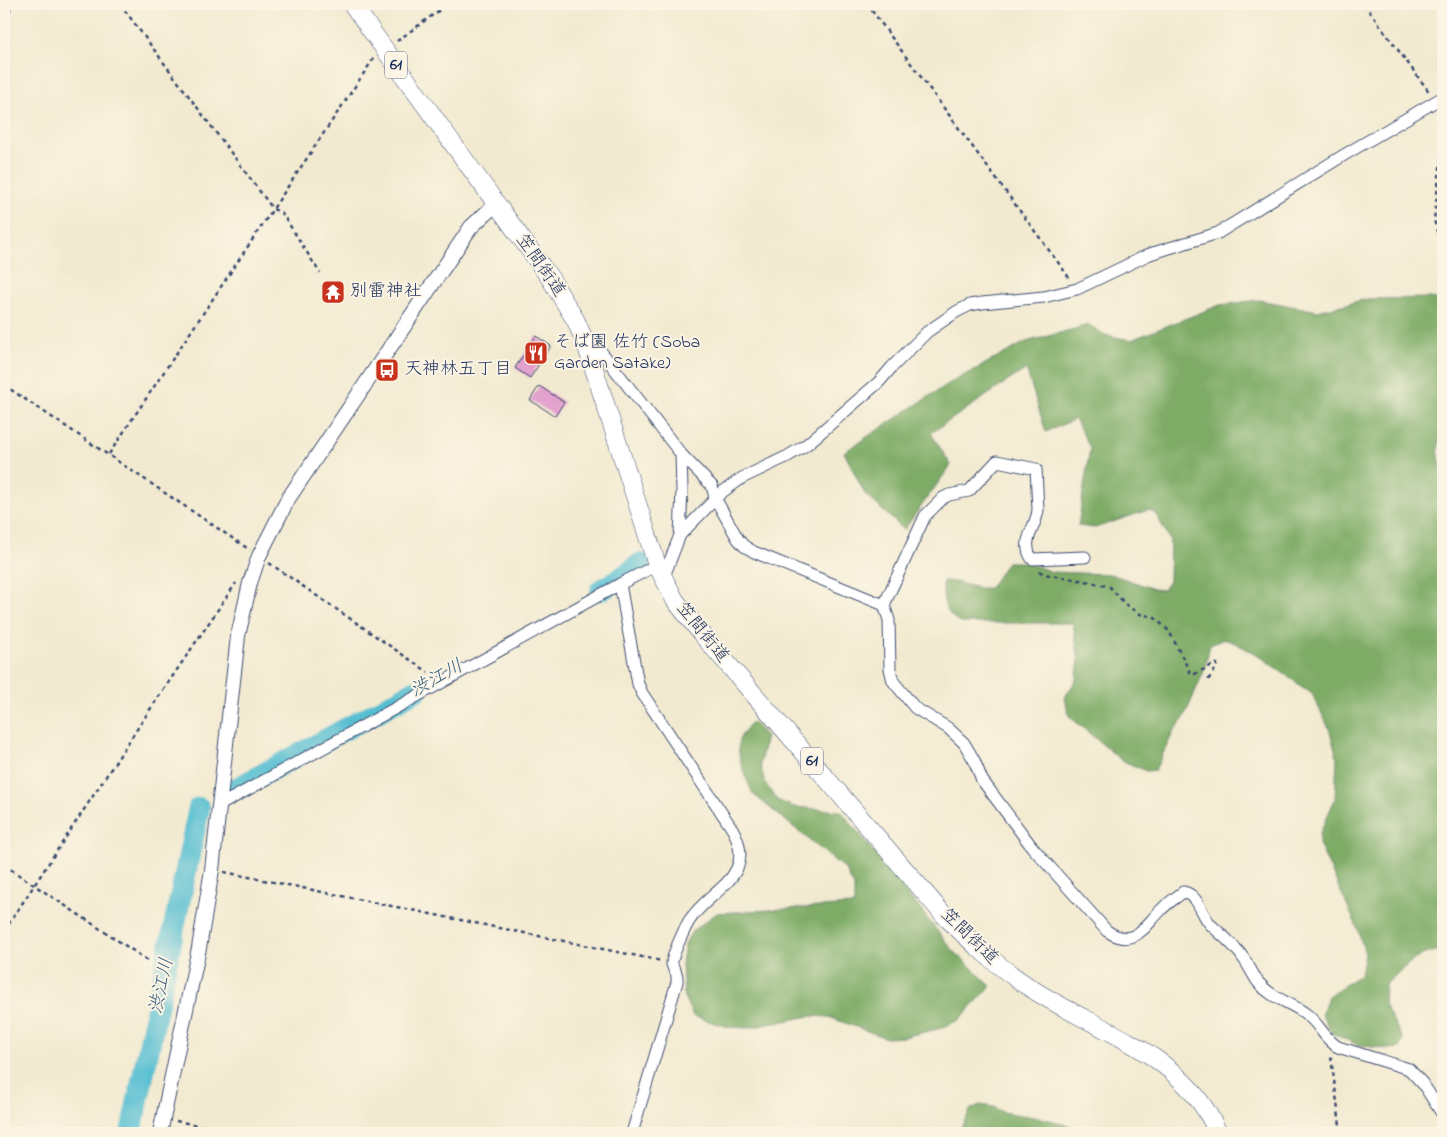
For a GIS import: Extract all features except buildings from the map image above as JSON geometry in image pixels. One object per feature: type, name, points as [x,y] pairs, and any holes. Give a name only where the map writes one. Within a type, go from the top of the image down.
[{"type":"main road","name":"笠間街道","points":[[352,4],[566,301],[586,344],[660,572],[675,600],[701,633],[938,908],[973,944],[1004,971],[1034,990],[1144,1050],[1173,1072],[1185,1083],[1205,1109],[1218,1133]]},
{"type":"street","points":[[220,805],[620,584],[660,572],[680,535],[716,498],[742,478],[806,446],[845,414],[879,382],[927,332],[956,312],[970,305],[1044,297],[1077,289],[1150,254],[1218,233],[1344,155],[1439,100]]},
{"type":"street","points":[[160,1133],[199,948],[212,870],[238,636],[250,583],[259,556],[288,499],[466,236],[478,220],[496,204]]},
{"type":"street","points":[[586,344],[599,349],[681,454],[712,486],[716,498],[735,534],[744,546],[754,552],[884,605]]},
{"type":"street","points":[[680,535],[681,454]]},
{"type":"street","points":[[1085,556],[1032,559],[1027,545],[1028,536],[1037,516],[1036,468],[997,461],[969,491],[949,494],[925,516],[884,605],[889,620],[890,670],[893,681],[915,708],[948,728],[964,743],[974,760],[982,780],[1032,847],[1107,931],[1114,936],[1123,938],[1139,934],[1162,909],[1183,892],[1189,893],[1195,899],[1211,925],[1220,931],[1243,958],[1259,982],[1278,1000],[1308,1015],[1332,1043],[1338,1047],[1409,1069],[1423,1084],[1443,1115]]},
{"type":"street","points":[[620,584],[638,684],[733,830],[740,848],[738,864],[733,876],[693,916],[681,939],[672,964],[678,973],[676,982],[632,1133]]},
{"type":"path","points":[[4,19],[14,4]]},
{"type":"path","points":[[120,4],[273,210],[282,213],[320,273]]},
{"type":"path","points":[[108,454],[373,59],[448,4]]},
{"type":"path","points":[[867,4],[1077,289]]},
{"type":"path","points":[[1364,4],[1439,100]]},
{"type":"path","points":[[1443,142],[1434,220],[1443,246]]},
{"type":"path","points":[[4,385],[428,672]]},
{"type":"path","points":[[1032,559],[1038,571],[1044,574],[1110,587],[1127,606],[1140,614],[1154,617],[1169,631],[1191,674],[1217,664],[1217,667],[1206,683]]},
{"type":"path","points":[[4,931],[232,588],[241,581],[250,583]]},
{"type":"path","points":[[4,865],[150,962]]},
{"type":"path","points":[[212,870],[672,964]]},
{"type":"path","points":[[1331,1057],[1342,1133]]},
{"type":"path","points":[[163,1118],[238,1133]]},
{"type":"green space","points":[[1430,298],[1443,300],[1443,430],[1439,440],[1438,451],[1443,472],[1443,951],[1434,951],[1418,957],[1385,985],[1384,1004],[1403,1039],[1399,1048],[1387,1049],[1358,1045],[1332,1033],[1322,1015],[1328,996],[1361,974],[1365,954],[1357,927],[1319,844],[1320,833],[1335,799],[1337,757],[1329,728],[1312,694],[1258,655],[1233,642],[1224,639],[1210,645],[1204,671],[1184,718],[1173,733],[1155,770],[1146,771],[1121,760],[1069,716],[1065,697],[1076,680],[1079,661],[1073,623],[961,623],[947,610],[943,594],[943,581],[978,588],[990,588],[1007,562],[1025,562],[1052,572],[1110,574],[1154,589],[1163,590],[1169,581],[1170,540],[1156,514],[1148,510],[1095,528],[1078,526],[1090,448],[1075,419],[1046,432],[1026,369],[931,433],[951,465],[904,530],[865,494],[844,452],[948,384],[1026,342],[1089,325],[1105,335],[1131,340],[1220,305],[1259,300],[1318,311],[1367,299]]},
{"type":"green space","points":[[752,722],[766,736],[760,764],[765,783],[777,800],[794,807],[841,811],[952,949],[991,986],[959,1020],[941,1028],[904,1037],[886,1038],[829,1017],[810,1016],[748,1028],[728,1027],[693,1016],[684,997],[682,964],[685,944],[692,931],[717,913],[854,905],[854,887],[845,869],[753,794],[742,766],[739,750],[740,738]]},
{"type":"green space","points":[[980,1105],[994,1107],[1002,1112],[1046,1119],[1075,1127],[1084,1133],[958,1133],[971,1109]]},
{"type":"waterway","name":"渋江川","points":[[601,590],[640,564]]},
{"type":"waterway","name":"渋江川","points":[[232,791],[417,690]]},
{"type":"waterway","name":"渋江川","points":[[131,1133],[199,808]]},
{"type":"place","name":"別雷神社","points":[[333,292]]},
{"type":"place","name":"そば園 佐竹 (Soba Garden Satake)","points":[[536,353]]},
{"type":"place","name":"天神林五丁目","points":[[387,370]]}]
